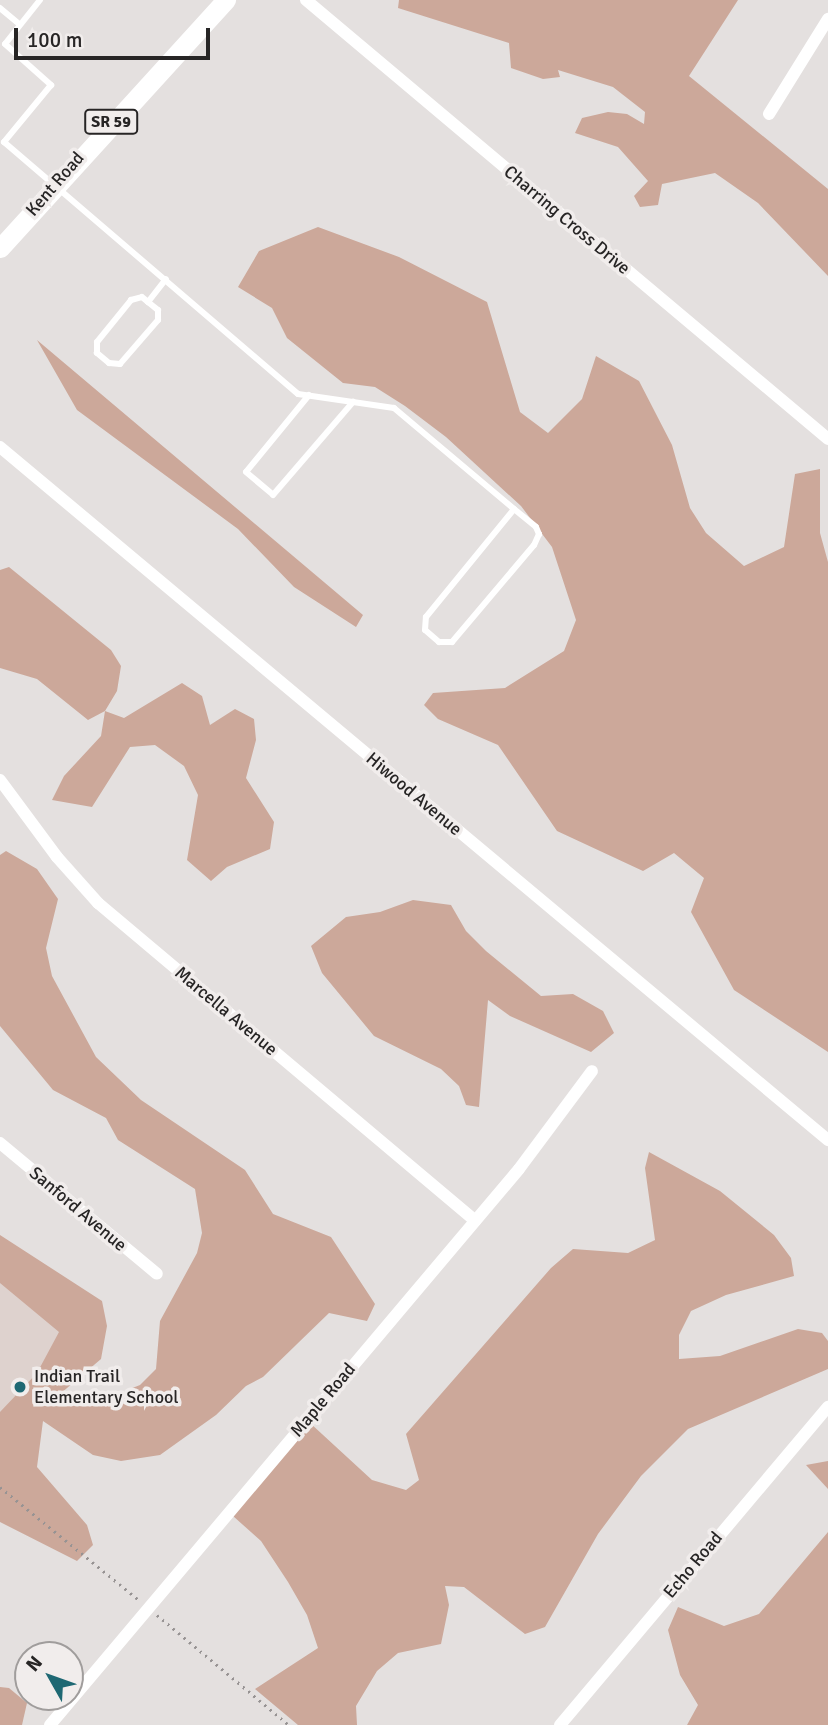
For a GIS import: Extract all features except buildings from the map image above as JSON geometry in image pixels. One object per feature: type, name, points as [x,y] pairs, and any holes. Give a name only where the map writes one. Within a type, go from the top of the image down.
[{"type":"main road","name":"Kent Road","points":[[0,248],[54,185],[226,0]]},
{"type":"street","name":"Charring Cross Drive","points":[[306,0],[828,439]]},
{"type":"street","points":[[769,114],[828,19]]},
{"type":"street","name":"Hiwood Avenue","points":[[0,447],[828,1140]]},
{"type":"street","name":"Marcella Avenue","points":[[0,780],[57,857],[98,903],[475,1221]]},
{"type":"street","name":"Maple Road","points":[[50,1725],[475,1221],[592,1071]]},
{"type":"street","name":"Sanford Avenue","points":[[0,1143],[156,1274]]},
{"type":"street","name":"Echo Road","points":[[560,1725],[828,1408]]},
{"type":"lane","points":[[40,0],[5,41],[6,46],[51,85],[4,142],[298,394],[394,408],[536,527],[539,534],[534,545],[452,642],[439,642],[425,630],[426,617],[514,509]]},
{"type":"lane","points":[[0,8],[19,24]]},
{"type":"lane","points":[[148,302],[166,279]]},
{"type":"lane","points":[[136,296],[148,302],[158,310],[158,320],[120,364],[109,363],[97,353],[97,342],[136,296]]},
{"type":"lane","points":[[309,395],[246,472],[273,495],[354,402]]},
{"type":"shaded area","points":[[399,0],[738,0],[689,76],[828,189],[828,276],[758,203],[715,173],[662,184],[658,205],[640,207],[634,196],[648,181],[618,147],[575,133],[582,118],[608,112],[627,114],[644,124],[645,112],[613,87],[558,70],[560,77],[543,79],[511,68],[509,43],[398,8]]},
{"type":"shaded area","points":[[318,227],[399,257],[487,302],[520,412],[548,433],[582,399],[596,356],[639,381],[672,445],[690,508],[706,533],[744,566],[784,547],[795,474],[820,469],[820,533],[828,562],[828,1052],[734,990],[691,912],[704,878],[674,853],[643,871],[557,831],[498,745],[438,719],[424,705],[433,693],[505,688],[564,651],[576,620],[552,547],[521,506],[446,437],[405,406],[375,387],[343,383],[287,338],[272,308],[238,287],[259,251]]},
{"type":"shaded area","points":[[37,340],[363,615],[356,627],[294,587],[238,529],[77,410]]},
{"type":"shaded area","points":[[9,567],[111,650],[121,666],[117,691],[105,711],[88,720],[37,679],[0,668],[0,570]]},
{"type":"shaded area","points":[[182,683],[202,696],[210,725],[235,709],[254,719],[256,740],[246,778],[274,822],[270,849],[227,867],[211,881],[187,860],[198,795],[184,766],[155,745],[130,747],[92,807],[52,800],[64,776],[101,736],[105,711],[124,718]]},
{"type":"shaded area","points":[[6,851],[37,869],[58,899],[46,948],[52,976],[96,1057],[141,1100],[245,1170],[273,1214],[331,1237],[375,1304],[367,1321],[329,1313],[263,1377],[246,1386],[216,1415],[160,1455],[121,1461],[93,1455],[43,1421],[37,1467],[87,1525],[93,1545],[77,1561],[0,1522],[0,1412],[37,1373],[59,1332],[0,1283],[0,1235],[102,1301],[107,1326],[101,1359],[53,1400],[87,1406],[140,1385],[156,1369],[160,1321],[197,1253],[202,1233],[195,1189],[118,1140],[106,1118],[53,1090],[0,1026],[0,855]]},
{"type":"shaded area","points":[[413,900],[451,905],[466,931],[541,996],[573,994],[603,1011],[614,1033],[591,1052],[510,1016],[488,1000],[479,1107],[466,1105],[459,1086],[441,1069],[374,1036],[322,973],[311,946],[346,917],[380,912]]},
{"type":"shaded area","points":[[649,1152],[720,1191],[774,1235],[791,1258],[794,1276],[726,1295],[691,1311],[679,1335],[679,1359],[720,1356],[798,1329],[822,1333],[828,1341],[828,1369],[688,1429],[641,1476],[598,1534],[545,1627],[525,1634],[464,1587],[445,1586],[449,1605],[441,1644],[398,1653],[377,1671],[356,1706],[357,1725],[298,1725],[255,1689],[318,1648],[307,1615],[288,1582],[261,1541],[233,1516],[310,1423],[372,1480],[406,1490],[419,1480],[406,1434],[551,1268],[573,1249],[628,1253],[655,1240],[645,1168]]},
{"type":"shaded area","name":"Indian Trail Elementary School","points":[[0,1274],[78,1340],[0,1433]]},
{"type":"shaded area","points":[[828,1461],[828,1489],[806,1465]]},
{"type":"shaded area","points":[[828,1532],[828,1725],[687,1725],[698,1705],[680,1675],[668,1630],[678,1607],[724,1626],[759,1614]]},
{"type":"shaded area","points":[[0,1687],[9,1688],[14,1692],[14,1711],[25,1711],[22,1725],[0,1725]]},
{"type":"place","name":"Indian Trail Elementary School","points":[[20,1387]]}]
